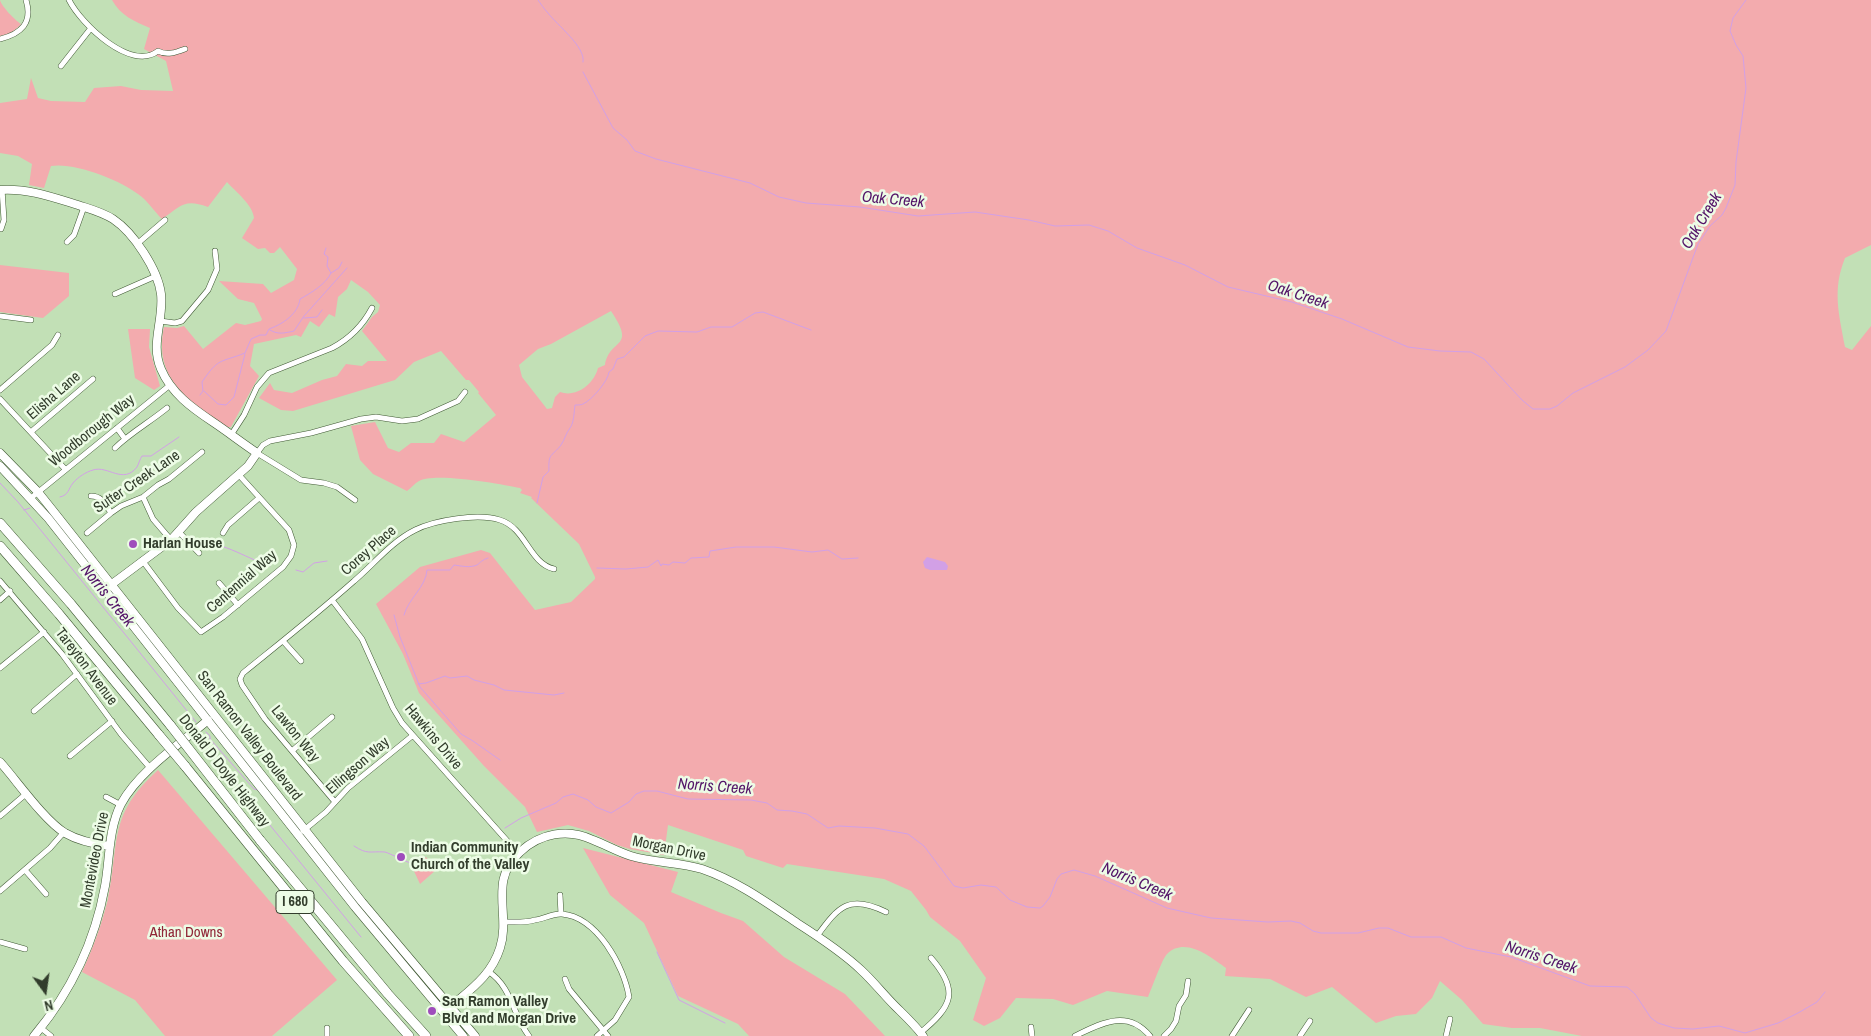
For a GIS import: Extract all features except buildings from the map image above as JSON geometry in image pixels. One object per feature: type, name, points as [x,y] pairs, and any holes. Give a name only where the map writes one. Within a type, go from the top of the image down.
[{"type":"highway","name":"Donald D Doyle Highway","points":[[0,523],[71,604],[171,726],[260,840],[388,994],[426,1036]]},
{"type":"highway","name":"Donald D Doyle Highway","points":[[0,546],[59,614],[338,954],[409,1036]]},
{"type":"street","points":[[0,39],[13,36],[24,26],[29,10],[26,0]]},
{"type":"street","points":[[69,0],[79,16],[91,28],[116,47],[134,55],[147,57],[158,51],[163,54],[170,54],[185,49]]},
{"type":"street","points":[[61,66],[91,28]]},
{"type":"street","points":[[1,229],[4,220],[1,190],[26,190],[84,207],[112,218],[124,228],[137,244],[156,276],[161,294],[162,308],[156,336],[156,354],[160,368],[170,385],[190,406],[257,453],[301,480],[330,485],[355,500]]},
{"type":"street","points":[[67,242],[74,235],[84,207]]},
{"type":"street","points":[[137,244],[165,220]]},
{"type":"street","points":[[160,321],[175,323],[182,321],[204,295],[211,285],[217,269],[215,251]]},
{"type":"street","points":[[115,294],[156,276]]},
{"type":"street","points":[[231,435],[264,377],[274,370],[340,343],[364,322],[372,308]]},
{"type":"street","points":[[0,316],[32,320]]},
{"type":"street","points":[[0,390],[52,345],[58,335]]},
{"type":"street","name":"Elisha Lane","points":[[32,431],[93,378]]},
{"type":"street","name":"Woodborough Way","points":[[31,498],[170,385]]},
{"type":"street","points":[[105,590],[142,560],[171,540],[196,512],[239,475],[263,445],[270,441],[311,433],[361,419],[376,417],[402,421],[418,419],[458,401],[465,392]]},
{"type":"street","points":[[0,399],[32,431],[65,469]]},
{"type":"street","points":[[115,448],[124,439],[152,421],[167,408]]},
{"type":"street","points":[[117,428],[124,439]]},
{"type":"street","name":"Sutter Creek Lane","points":[[87,534],[111,512],[143,497],[202,452]]},
{"type":"street","name":"San Ramon Valley Boulevard","points":[[0,453],[38,492],[112,584],[301,832],[355,907],[463,1036]]},
{"type":"street","name":"San Ramon Valley Boulevard","points":[[0,466],[31,498],[105,590],[212,717]]},
{"type":"street","name":"Centennial Way","points":[[142,560],[178,608],[201,632],[223,617],[282,567],[291,556],[294,545],[289,530],[239,475]]},
{"type":"street","points":[[90,496],[97,496],[102,499],[111,512]]},
{"type":"street","points":[[143,497],[153,519],[171,540]]},
{"type":"street","points":[[223,533],[228,524],[260,498]]},
{"type":"street","name":"Corey Place","points":[[240,679],[243,673],[332,600],[393,544],[414,530],[432,523],[486,517],[501,520],[514,527],[523,536],[545,567],[554,569]]},
{"type":"street","points":[[179,532],[199,553]]},
{"type":"street","name":"Tareyton Avenue","points":[[0,581],[44,632],[150,769]]},
{"type":"street","points":[[219,582],[238,604]]},
{"type":"street","points":[[0,600],[10,592]]},
{"type":"street","name":"Hawkins Drive","points":[[332,600],[362,639],[393,708],[412,736],[518,853]]},
{"type":"street","points":[[0,668],[44,632]]},
{"type":"street","points":[[283,640],[301,662]]},
{"type":"street","points":[[34,711],[77,674]]},
{"type":"street","name":"Lawton Way","points":[[240,679],[265,719],[335,802]]},
{"type":"street","name":"Montevideo Drive","points":[[34,1036],[69,986],[90,940],[104,890],[112,831],[121,805],[150,769],[212,717]]},
{"type":"street","points":[[293,750],[332,717]]},
{"type":"street","points":[[70,756],[112,721]]},
{"type":"street","name":"Ellingson Way","points":[[301,832],[348,788],[412,736]]},
{"type":"street","points":[[0,762],[48,818],[64,832],[84,841],[109,846]]},
{"type":"street","points":[[0,816],[27,793]]},
{"type":"street","points":[[106,797],[121,805]]},
{"type":"street","points":[[0,891],[54,844],[64,832]]},
{"type":"street","name":"San Ramon Valley Boulevard","points":[[301,832],[476,1036]]},
{"type":"street","name":"Morgan Drive","points":[[443,1013],[481,982],[489,972],[500,948],[504,922],[501,898],[503,883],[509,866],[518,853],[534,840],[550,835],[568,833],[583,836],[633,857],[700,869],[724,878],[757,895],[817,936],[860,969],[922,1034]]},
{"type":"street","points":[[25,870],[46,894]]},
{"type":"street","points":[[560,895],[561,914]]},
{"type":"street","points":[[817,936],[838,910],[850,904],[862,903],[886,912]]},
{"type":"street","points":[[504,922],[528,922],[561,914],[584,923],[598,933],[622,968],[627,982],[629,997],[615,1020],[597,1036]]},
{"type":"street","points":[[0,942],[25,949]]},
{"type":"street","points":[[922,1034],[937,1019],[945,1007],[950,994],[949,982],[931,958]]},
{"type":"street","points":[[489,972],[503,985],[529,1036]]},
{"type":"street","points":[[565,979],[569,988],[608,1036]]},
{"type":"street","points":[[1164,1036],[1176,1021],[1179,1006],[1186,995],[1188,981]]},
{"type":"street","points":[[629,997],[636,996]]},
{"type":"street","points":[[1232,1036],[1248,1010]]},
{"type":"street","points":[[1446,1036],[1450,1019]]},
{"type":"street","points":[[1075,1036],[1105,1022],[1116,1020],[1141,1028],[1150,1036]]},
{"type":"street","points":[[1300,1036],[1310,1021]]},
{"type":"street","points":[[1031,1027],[1032,1036]]},
{"type":"street","points":[[41,1028],[51,1036]]},
{"type":"street","points":[[327,1028],[327,1036]]},
{"type":"street","points":[[1088,1030],[1091,1036]]},
{"type":"green space","points":[[0,0],[15,20],[21,24],[12,32],[0,36]]},
{"type":"green space","points":[[112,0],[1871,0],[1871,245],[1845,258],[1839,281],[1838,302],[1845,347],[1852,350],[1871,326],[1871,1036],[1582,1036],[1540,1028],[1512,1028],[1483,1024],[1462,1000],[1440,981],[1432,998],[1416,1014],[1396,1016],[1376,1023],[1332,987],[1306,997],[1270,979],[1225,976],[1226,968],[1213,959],[1198,950],[1182,947],[1174,949],[1167,954],[1148,997],[1107,991],[1073,1005],[1053,999],[1016,998],[1000,1018],[984,1026],[973,1020],[986,978],[960,941],[930,917],[911,891],[884,879],[787,864],[783,868],[746,856],[743,850],[668,825],[664,855],[617,845],[589,831],[568,825],[537,832],[525,807],[484,766],[419,693],[403,654],[376,604],[420,567],[481,550],[490,553],[535,610],[571,602],[595,577],[579,544],[532,497],[520,493],[522,490],[520,488],[453,478],[438,478],[419,481],[407,491],[373,474],[360,460],[351,426],[375,422],[388,448],[399,452],[411,443],[434,443],[441,434],[464,442],[496,415],[479,392],[441,351],[414,362],[395,380],[293,411],[281,410],[259,398],[270,383],[274,390],[292,393],[322,380],[337,376],[346,364],[362,366],[368,361],[387,361],[362,331],[378,312],[380,305],[368,292],[351,280],[347,289],[338,297],[335,317],[329,314],[319,327],[310,321],[301,337],[296,335],[254,344],[250,366],[259,376],[231,427],[227,427],[187,398],[177,387],[169,375],[164,361],[162,345],[164,327],[177,328],[184,326],[203,349],[236,323],[245,325],[261,321],[262,319],[254,303],[238,299],[219,281],[263,284],[271,293],[294,280],[297,269],[280,247],[274,253],[270,253],[265,248],[258,249],[242,238],[254,218],[251,208],[227,182],[208,207],[188,203],[162,219],[138,194],[120,183],[84,169],[61,165],[51,166],[44,188],[29,185],[32,164],[18,156],[0,153],[0,103],[27,99],[31,78],[38,98],[51,101],[85,102],[94,88],[121,86],[141,90],[173,91],[166,61],[144,49],[150,28],[128,17]],"holes":[[[611,311],[622,332],[622,338],[608,356],[605,365],[598,368],[593,379],[584,388],[572,393],[560,392],[555,397],[552,408],[547,409],[522,377],[519,365],[538,349],[551,344]]]},
{"type":"green space","points":[[0,265],[69,273],[69,296],[43,318],[0,312]]},
{"type":"green space","points":[[128,329],[150,329],[149,347],[160,386],[154,390],[135,378]]},
{"type":"green space","name":"Athan Downs","points":[[158,770],[337,980],[272,1036],[165,1036],[135,1000],[82,972],[106,908],[116,844],[123,815],[142,786]]},
{"type":"green space","points":[[583,848],[678,872],[671,892],[743,921],[784,957],[845,994],[885,1036],[749,1036],[738,1024],[678,996],[644,923],[610,895]]},
{"type":"green space","points":[[426,857],[436,870],[420,884],[413,869]]},
{"type":"shaded area","points":[[927,557],[945,562],[948,566],[947,570],[930,570],[925,568],[923,562]]},
{"type":"waterway","name":"Oak Creek","points":[[538,0],[576,43],[583,56],[583,62]]},
{"type":"waterway","name":"Oak Creek","points":[[583,72],[613,128],[627,140],[635,151],[656,159],[750,183],[779,197],[806,203],[860,207],[918,216],[975,212],[1055,226],[1089,225],[1108,231],[1137,248],[1185,265],[1228,287],[1292,302],[1342,319],[1408,347],[1471,352],[1484,359],[1522,400],[1533,409],[1550,409],[1557,406],[1573,393],[1625,367],[1648,350],[1666,331],[1698,244],[1710,226],[1722,215],[1726,208],[1735,185],[1736,162],[1746,88],[1743,56],[1730,31],[1733,18],[1746,0]]},
{"type":"waterway","points":[[200,395],[203,391],[202,382],[216,364],[245,353],[251,339],[260,335],[266,335],[269,329],[289,318],[299,304],[300,299],[326,281],[331,273],[327,266],[328,257],[324,254],[326,248]]},
{"type":"waterway","points":[[331,273],[339,268],[342,262]]},
{"type":"waterway","points":[[270,330],[279,333],[294,331],[304,316],[347,268]]},
{"type":"waterway","points":[[304,318],[317,317],[322,310]]},
{"type":"waterway","points":[[537,503],[543,477],[549,471],[551,455],[561,445],[571,426],[575,405],[587,402],[603,385],[617,359],[624,357],[645,336],[658,331],[697,332],[711,327],[732,327],[755,313],[763,312],[811,330]]},
{"type":"waterway","points":[[204,391],[218,404],[226,405],[234,397],[245,354]]},
{"type":"waterway","points":[[60,497],[67,493],[77,479],[90,471],[99,469],[121,475],[132,472],[137,467],[142,456],[151,456],[179,437]]},
{"type":"waterway","name":"Norris Creek","points":[[0,483],[18,502],[196,722]]},
{"type":"waterway","name":"Norris Creek","points":[[24,510],[30,508]]},
{"type":"waterway","points":[[202,544],[217,545],[270,566]]},
{"type":"waterway","points":[[597,568],[626,569],[648,567],[658,560],[661,566],[662,564],[669,565],[673,562],[685,563],[691,558],[709,557],[710,551],[736,547],[774,547],[812,552],[828,550],[842,559],[858,558]]},
{"type":"waterway","points":[[404,615],[424,582],[427,570],[450,570],[454,565],[474,566],[488,558]]},
{"type":"waterway","points":[[296,570],[303,572],[314,563],[327,561]]},
{"type":"waterway","points":[[394,615],[400,637],[420,687],[461,734],[500,760]]},
{"type":"waterway","points":[[418,684],[445,676],[450,678],[467,676],[504,690],[554,695],[564,693]]},
{"type":"waterway","name":"Norris Creek","points":[[206,732],[254,789],[258,790]]},
{"type":"waterway","points":[[210,739],[207,743],[208,749],[361,937]]},
{"type":"waterway","name":"Norris Creek","points":[[505,828],[521,818],[573,794],[611,813],[629,802],[636,794],[644,791],[657,791],[688,799],[751,800],[767,803],[777,810],[807,814],[828,828],[839,826],[875,828],[908,834],[924,846],[954,886],[963,888],[981,885],[996,887],[1010,900],[1027,907],[1040,908],[1043,906],[1050,897],[1061,874],[1074,870],[1095,876],[1167,908],[1211,918],[1268,922],[1291,921],[1321,933],[1358,933],[1388,928],[1411,937],[1441,937],[1466,948],[1511,957],[1590,986],[1627,987],[1635,994],[1651,1018],[1658,1023],[1674,1028],[1693,1029],[1719,1026],[1745,1033],[1778,1023],[1798,1013],[1817,1002],[1825,992]]},
{"type":"waterway","name":"Norris Creek","points":[[354,846],[366,852],[385,852],[415,865]]},
{"type":"waterway","points":[[657,952],[679,1000],[725,1023]]},
{"type":"place","name":"Harlan House","points":[[133,544]]},
{"type":"place","name":"Indian Community Church of the Valley","points":[[401,857]]},
{"type":"place","name":"San Ramon Valley Blvd and Morgan Drive","points":[[432,1011]]}]
